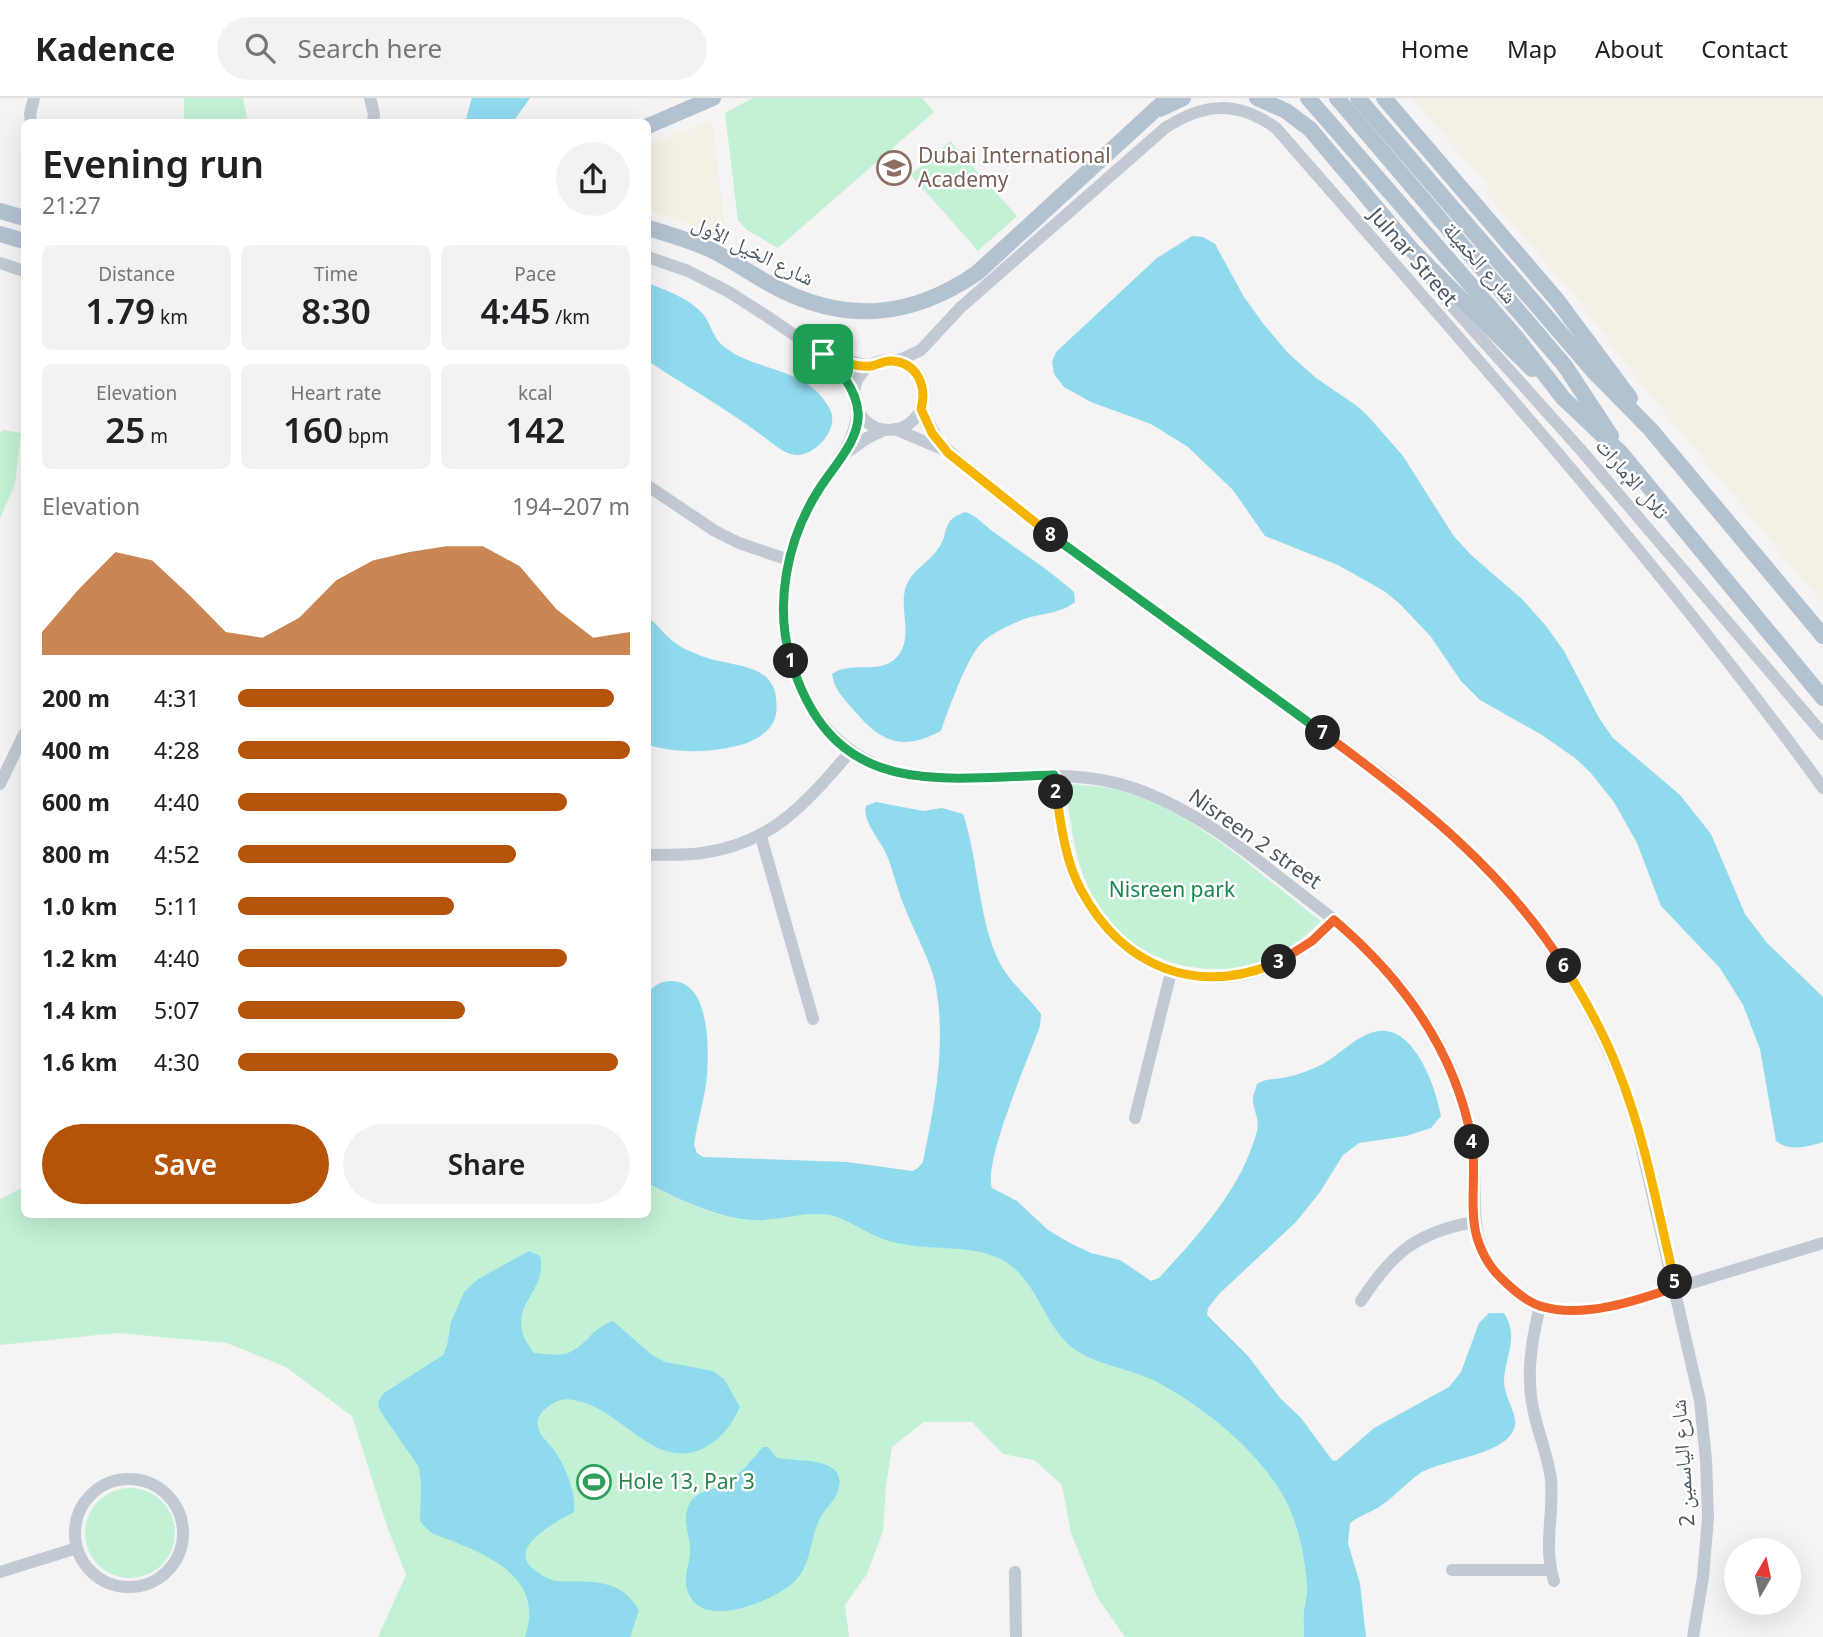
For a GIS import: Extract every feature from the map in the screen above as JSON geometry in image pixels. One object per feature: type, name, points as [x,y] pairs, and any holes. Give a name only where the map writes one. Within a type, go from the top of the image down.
[{"type":"main road","points":[[651,125],[713,98]]},
{"type":"main road","points":[[1149,116],[1168,98]]},
{"type":"main road","points":[[1149,116],[1183,98]]},
{"type":"main road","points":[[1257,98],[1286,111],[1310,130],[1412,250],[1563,398]]},
{"type":"main road","name":"شارع الخميلة","points":[[1308,98],[1516,337],[1563,398],[1620,453],[1823,698]]},
{"type":"main road","name":"شارع الخميلة","points":[[1337,98],[1565,366],[1620,453]]},
{"type":"main road","name":"شارع الخميلة","points":[[1358,98],[1588,365],[1651,430],[1823,636]]},
{"type":"main road","name":"شارع الخميلة","points":[[1384,98],[1557,300],[1606,364],[1651,430]]},
{"type":"main road","name":"شارع الخيل الأول","points":[[651,229],[710,250],[779,289],[815,304],[843,311],[900,309],[928,301],[953,289],[976,273],[1149,116]]},
{"type":"main road","points":[[0,211],[21,217]]},
{"type":"main road","points":[[0,234],[21,240]]},
{"type":"street","points":[[31,119],[34,98]]},
{"type":"street","points":[[370,98],[373,119]]},
{"type":"street","name":"Julnar Street","points":[[891,360],[902,359],[921,349],[960,308],[1165,128],[1191,113],[1206,109],[1236,109],[1250,113],[1276,128],[1560,454],[1637,547],[1823,788]]},
{"type":"street","name":"تلال الإمارات","points":[[1412,250],[1441,294],[1580,449],[1823,734]]},
{"type":"street","points":[[651,258],[688,271],[729,292],[823,354],[854,393],[858,411],[873,426],[923,439],[948,453]]},
{"type":"street","points":[[0,263],[21,270]]},
{"type":"street","points":[[823,354],[870,366]]},
{"type":"street","points":[[854,393],[862,373],[870,366],[891,360],[912,369],[919,377],[924,398],[921,409],[915,419],[890,430]]},
{"type":"street","points":[[921,409],[932,433],[948,453]]},
{"type":"street","name":"Nisreen 2 street","points":[[858,411],[853,435],[844,456],[816,494],[805,515],[789,559],[783,619],[787,649],[796,678],[810,705],[828,730],[849,752],[900,774],[928,779],[1054,775],[1097,778],[1129,786],[1159,797],[1214,829],[1334,920],[1356,938],[1395,980],[1442,1052],[1457,1084],[1467,1117],[1473,1152],[1474,1222],[1480,1249],[1495,1273],[1515,1292],[1540,1306],[1573,1310],[1608,1307],[1823,1244]]},
{"type":"street","name":"Nisreen 2 street","points":[[844,456],[867,438],[890,430]]},
{"type":"street","name":"شارع الياسمين 2","points":[[948,453],[1075,553],[1387,779],[1466,847],[1502,884],[1535,925],[1577,987],[1603,1034],[1620,1074],[1640,1136],[1700,1401],[1706,1460],[1707,1530],[1703,1577],[1693,1637]]},
{"type":"street","points":[[651,488],[715,531],[739,543],[789,559]]},
{"type":"street","points":[[0,784],[21,740]]},
{"type":"street","points":[[651,855],[701,854],[731,848],[761,837],[799,809],[849,752]]},
{"type":"street","points":[[1054,775],[1068,859],[1080,888],[1096,915],[1117,939],[1142,958],[1171,972],[1200,978],[1230,977],[1260,970],[1287,958],[1304,947],[1334,920]]},
{"type":"street","points":[[761,837],[813,1019]]},
{"type":"street","points":[[1135,1118],[1171,972]]},
{"type":"street","points":[[1361,1301],[1378,1274],[1411,1245],[1450,1227],[1474,1222]]},
{"type":"street","points":[[1452,1570],[1552,1575],[1548,1548],[1551,1482],[1529,1391],[1529,1363],[1540,1306]]},
{"type":"street","points":[[136,1479],[153,1485],[168,1495],[178,1509],[183,1527],[182,1544],[176,1561],[164,1574],[149,1583],[131,1587],[97,1577],[85,1564],[77,1548],[75,1530],[79,1513],[88,1498],[102,1486],[118,1480],[136,1479]]},
{"type":"street","points":[[0,1572],[77,1548]]},
{"type":"street","points":[[1015,1572],[1016,1637]]},
{"type":"green space","points":[[184,98],[243,98],[247,119],[184,119]]},
{"type":"green space","points":[[753,98],[922,98],[934,112],[778,248],[747,230],[738,221],[725,113]]},
{"type":"green space","points":[[950,141],[1017,216],[978,251],[911,175]]},
{"type":"green space","points":[[3,430],[21,433],[15,484],[0,518],[0,433]]},
{"type":"green space","name":"Nisreen park","points":[[1065,784],[1124,792],[1178,815],[1203,830],[1321,921],[1276,957],[1245,969],[1180,965],[1146,951],[1117,929],[1087,885],[1074,842]]},
{"type":"green space","points":[[651,1185],[699,1207],[737,1219],[829,1215],[887,1240],[970,1250],[996,1257],[1010,1265],[1021,1276],[1056,1330],[1078,1352],[1157,1382],[1174,1392],[1225,1428],[1268,1473],[1291,1511],[1302,1548],[1307,1588],[1304,1637],[1125,1637],[1097,1597],[1071,1533],[1062,1485],[1034,1460],[1003,1454],[972,1422],[924,1422],[892,1447],[883,1531],[867,1574],[845,1605],[849,1637],[378,1637],[406,1575],[387,1526],[352,1416],[286,1367],[227,1343],[118,1333],[0,1345],[0,1199],[20,1189],[21,1218],[651,1218]]},
{"type":"green space","points":[[130,1488],[147,1491],[162,1501],[172,1516],[175,1533],[172,1550],[162,1565],[147,1575],[130,1578],[113,1575],[98,1565],[88,1550],[85,1533],[88,1516],[98,1501],[113,1491]]},
{"type":"sand","points":[[1411,98],[1823,98],[1823,604],[1647,391],[1576,297],[1485,192],[1490,187]]},
{"type":"sand","points":[[712,121],[726,238],[651,210],[651,144]]},
{"type":"water","points":[[472,98],[530,98],[515,119],[466,119]]},
{"type":"water","points":[[1192,236],[1203,237],[1215,244],[1244,297],[1288,353],[1316,378],[1357,406],[1403,456],[1453,535],[1470,554],[1523,600],[1546,626],[1564,651],[1599,718],[1613,738],[1680,795],[1711,834],[1745,914],[1767,943],[1823,997],[1823,1142],[1793,1147],[1776,1141],[1760,1049],[1743,1005],[1720,968],[1661,906],[1637,843],[1614,802],[1590,772],[1542,735],[1480,700],[1461,681],[1431,637],[1384,591],[1338,565],[1265,536],[1233,490],[1188,447],[1151,424],[1091,402],[1064,387],[1054,374],[1052,362],[1056,352],[1157,258]]},
{"type":"water","points":[[651,284],[697,308],[723,346],[745,359],[793,376],[814,389],[829,408],[832,422],[822,442],[804,454],[793,455],[775,446],[736,417],[651,363]]},
{"type":"water","points":[[965,512],[1065,584],[1074,592],[1075,602],[1057,611],[1024,619],[987,638],[967,665],[941,731],[913,741],[891,740],[871,728],[861,718],[839,692],[832,674],[849,668],[885,665],[900,653],[906,630],[905,590],[911,576],[937,550],[951,520]]},
{"type":"water","points":[[651,620],[683,648],[710,659],[752,669],[769,680],[774,688],[775,719],[769,728],[752,741],[723,749],[698,751],[651,746]]},
{"type":"water","points":[[876,802],[923,811],[942,808],[963,814],[983,912],[994,950],[1006,973],[1041,1014],[1040,1026],[1000,1133],[991,1175],[992,1188],[1017,1201],[1048,1230],[1070,1243],[1091,1253],[1120,1260],[1151,1281],[1159,1278],[1189,1245],[1230,1192],[1241,1173],[1257,1131],[1258,1122],[1253,1099],[1257,1084],[1319,1066],[1360,1038],[1374,1032],[1388,1031],[1400,1036],[1420,1059],[1434,1089],[1441,1116],[1431,1128],[1406,1136],[1359,1143],[1343,1155],[1320,1192],[1296,1222],[1219,1294],[1208,1308],[1207,1315],[1248,1356],[1280,1398],[1301,1418],[1332,1460],[1336,1461],[1374,1428],[1449,1387],[1461,1372],[1479,1323],[1489,1313],[1504,1313],[1511,1330],[1504,1379],[1515,1420],[1511,1435],[1489,1450],[1419,1474],[1382,1505],[1350,1523],[1348,1543],[1360,1584],[1366,1637],[1304,1637],[1307,1588],[1302,1548],[1291,1511],[1268,1473],[1225,1428],[1192,1403],[1157,1382],[1078,1352],[1056,1330],[1031,1288],[1010,1265],[996,1257],[969,1250],[899,1244],[829,1215],[809,1214],[760,1220],[737,1218],[699,1207],[651,1185],[651,989],[669,981],[682,983],[693,991],[700,1002],[707,1033],[705,1093],[694,1145],[697,1153],[703,1157],[847,1162],[912,1171],[923,1162],[932,1117],[940,1050],[935,982],[888,858],[869,825],[866,806]]},
{"type":"water","points":[[529,1251],[540,1256],[541,1270],[538,1282],[522,1313],[521,1324],[524,1337],[534,1353],[568,1353],[580,1346],[600,1327],[613,1321],[652,1355],[665,1362],[713,1371],[724,1379],[740,1407],[717,1439],[706,1447],[689,1453],[672,1453],[657,1447],[598,1408],[578,1401],[559,1400],[539,1417],[539,1430],[568,1476],[574,1498],[574,1512],[538,1535],[526,1551],[526,1560],[534,1570],[555,1581],[596,1582],[623,1592],[639,1610],[630,1637],[525,1637],[529,1618],[528,1602],[523,1588],[514,1576],[488,1557],[432,1533],[420,1521],[419,1467],[380,1411],[378,1402],[384,1393],[443,1355],[451,1322],[464,1292],[478,1279]]},
{"type":"water","points":[[763,1447],[768,1447],[777,1458],[810,1461],[830,1467],[837,1472],[840,1481],[837,1493],[818,1523],[808,1559],[793,1583],[753,1605],[720,1611],[705,1609],[694,1602],[686,1584],[690,1552],[686,1523],[689,1505],[696,1496],[730,1481]]},
{"type":"place","name":"Dubai International Academy","points":[[894,168]]},
{"type":"place","name":"Hole 13, Par 3","points":[[594,1482]]},
{"type":"route","points":[[823,354],[870,366],[891,360],[912,369],[923,387],[921,409],[926,421],[948,453],[1075,553],[1387,779],[1466,847],[1502,884],[1559,959],[1603,1034],[1634,1115],[1676,1287],[1608,1307],[1573,1310],[1540,1306],[1515,1292],[1495,1273],[1480,1249],[1474,1222],[1473,1152],[1467,1117],[1457,1084],[1428,1027],[1395,980],[1356,938],[1334,920],[1312,941],[1287,958],[1260,970],[1230,977],[1200,978],[1171,972],[1142,958],[1117,939],[1096,915],[1080,888],[1068,859],[1054,775],[928,779],[900,774],[849,752],[828,730],[810,705],[796,678],[787,649],[783,619],[784,589],[796,537],[816,494],[849,446],[858,411],[854,393],[823,354]]}]
